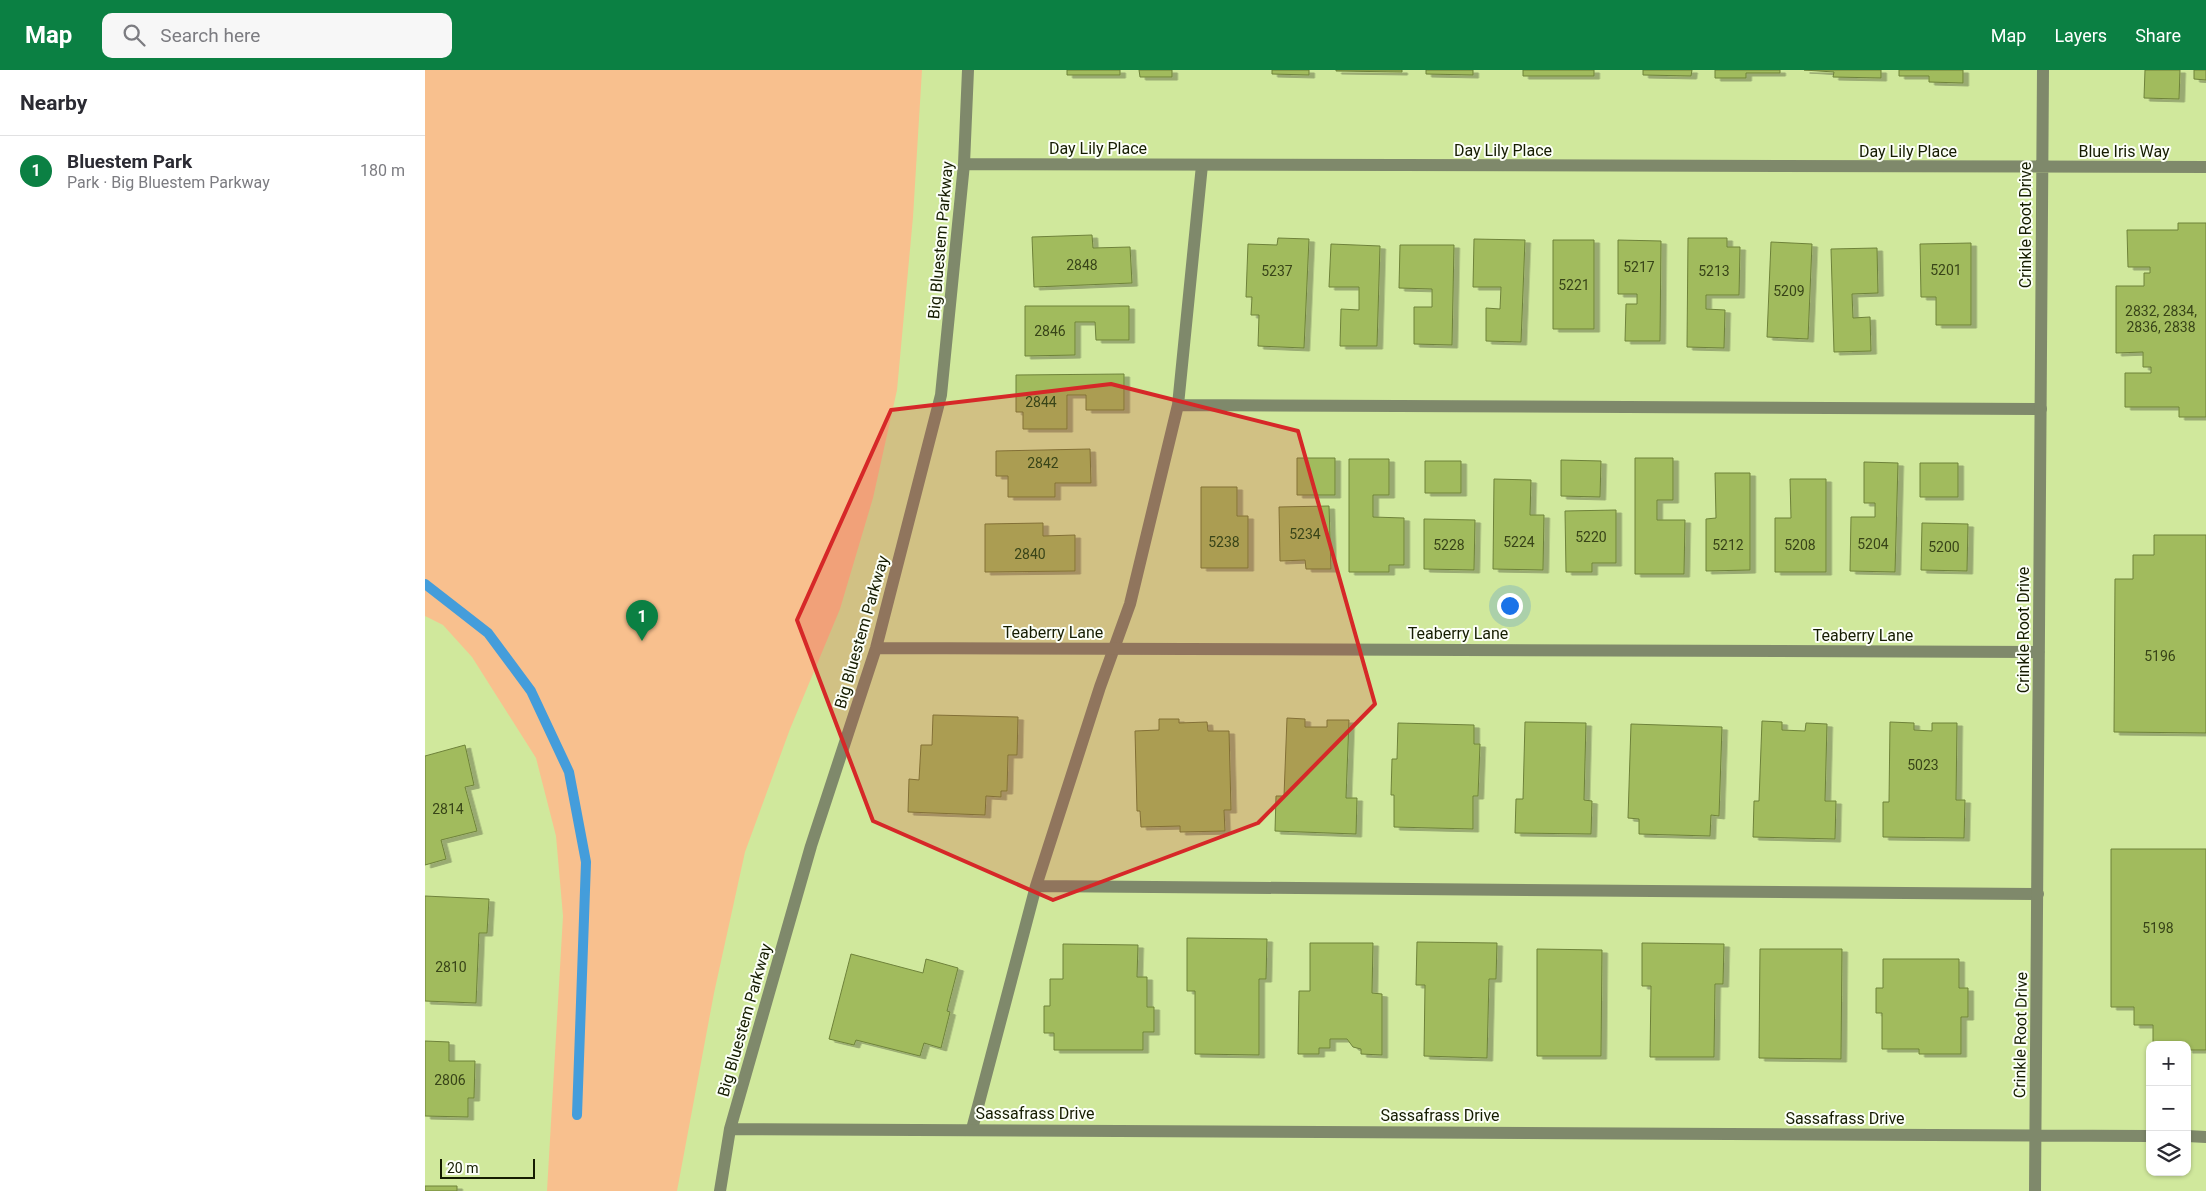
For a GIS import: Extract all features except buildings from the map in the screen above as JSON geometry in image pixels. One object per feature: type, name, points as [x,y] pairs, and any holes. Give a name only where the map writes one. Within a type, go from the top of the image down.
[{"type":"street","name":"Big Bluestem Parkway","points":[[720,1191],[730,1129],[811,846],[876,648],[941,395],[964,164],[968,70]]},
{"type":"street","name":"Crinkle Root Drive","points":[[2035,1191],[2043,70]]},
{"type":"street","name":"Day Lily Place","points":[[964,164],[2042,167]]},
{"type":"street","points":[[972,1129],[1037,886],[1100,687],[1130,604],[1178,405],[1202,165]]},
{"type":"street","name":"Blue Iris Way","points":[[2042,167],[2206,167]]},
{"type":"street","points":[[1178,405],[2041,409]]},
{"type":"street","name":"Teaberry Lane","points":[[876,648],[2039,652]]},
{"type":"street","points":[[1037,886],[2038,894]]},
{"type":"street","name":"Sassafrass Drive","points":[[730,1129],[2146,1136]]},
{"type":"street","points":[[2191,1136],[2206,1137]]},
{"type":"highlighted area","points":[[1111,384],[1298,431],[1375,704],[1258,823],[1053,900],[873,821],[797,620],[891,410]]},
{"type":"shaded area","points":[[425,70],[922,70],[913,217],[897,390],[873,498],[840,609],[790,729],[745,852],[714,993],[677,1191],[547,1191],[563,916],[556,836],[536,758],[472,657],[443,625],[425,616]]},
{"type":"waterway","points":[[425,584],[488,633],[531,691],[569,772],[586,862],[577,1115]]},
{"type":"place","name":"Bluestem Park","points":[[642,641]]}]
